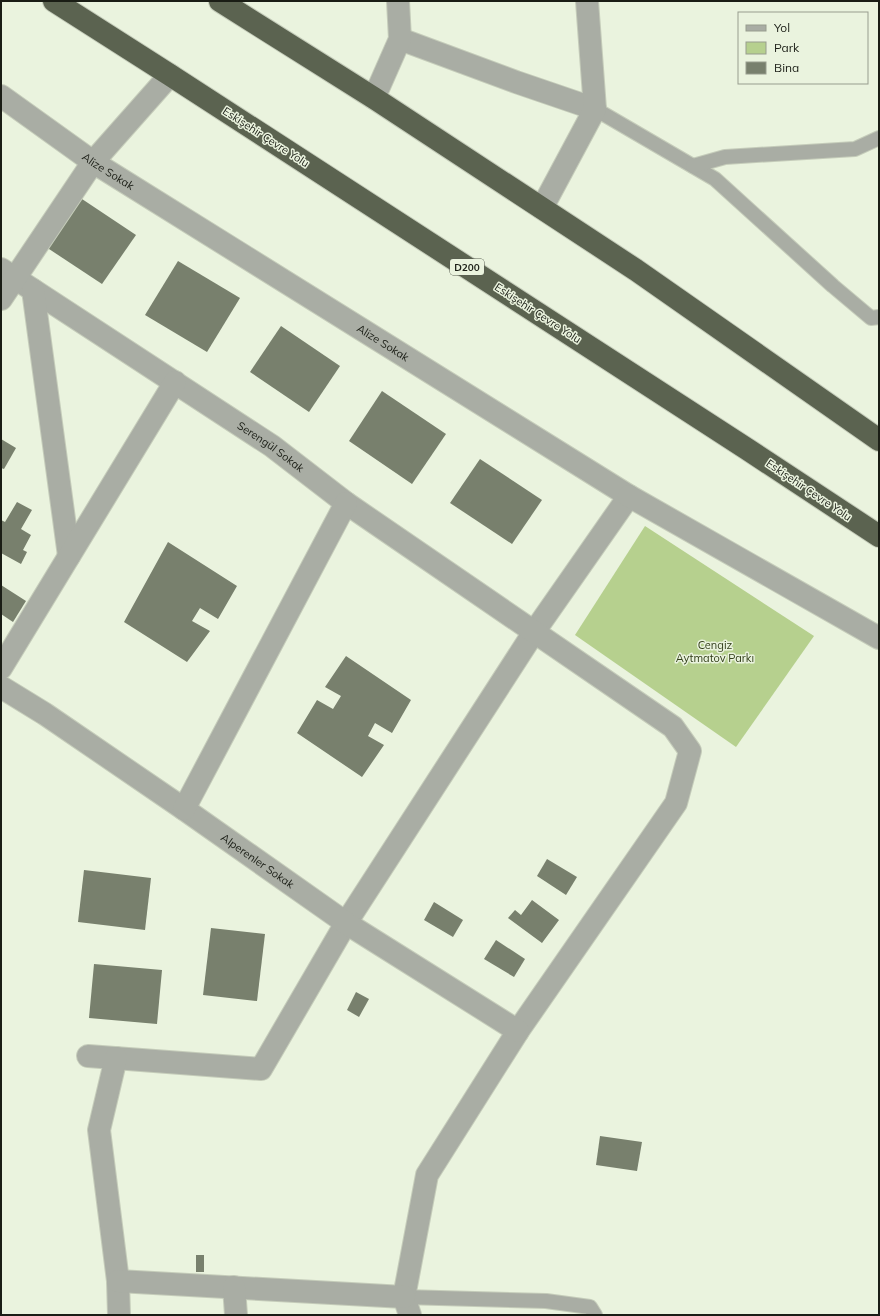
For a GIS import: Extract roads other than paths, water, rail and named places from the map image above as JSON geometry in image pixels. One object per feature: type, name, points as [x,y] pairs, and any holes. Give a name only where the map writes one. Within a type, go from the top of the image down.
[{"type":"highway","name":"Eskişehir Çevre Yolu","points":[[54,1],[741,444],[879,536]]},
{"type":"highway","points":[[220,1],[374,98],[636,270],[879,440]]},
{"type":"street","points":[[374,98],[400,39],[398,1]]},
{"type":"street","points":[[542,208],[595,108],[587,1]]},
{"type":"street","points":[[400,39],[516,82],[595,108]]},
{"type":"street","points":[[1,299],[8,273],[93,162],[170,75]]},
{"type":"street","name":"Alize Sokak","points":[[1,96],[93,162],[629,496],[879,638]]},
{"type":"street","name":"Serengül Sokak","points":[[8,273],[272,446],[346,503],[673,727],[690,751],[676,804],[518,1031]]},
{"type":"street","points":[[33,290],[69,556]]},
{"type":"street","points":[[1,668],[175,382]]},
{"type":"street","points":[[88,1056],[261,1069],[346,923],[534,632],[629,496]]},
{"type":"street","points":[[184,808],[346,503]]},
{"type":"street","name":"Alperenler Sokak","points":[[1,687],[45,714],[184,808],[346,923],[518,1031]]},
{"type":"street","points":[[118,1281],[234,1287],[407,1306],[427,1175],[518,1031]]},
{"type":"street","points":[[116,1058],[99,1130],[118,1281],[119,1315]]},
{"type":"street","points":[[234,1287],[236,1315]]},
{"type":"lane","points":[[595,108],[715,179],[833,286],[876,320]]},
{"type":"lane","points":[[693,166],[725,157],[855,149],[879,138]]},
{"type":"lane","points":[[407,1306],[546,1301],[590,1307],[595,1315]]},
{"type":"park label","name":"Cengiz Aytmatov Parkı","points":[[715,651]]}]
